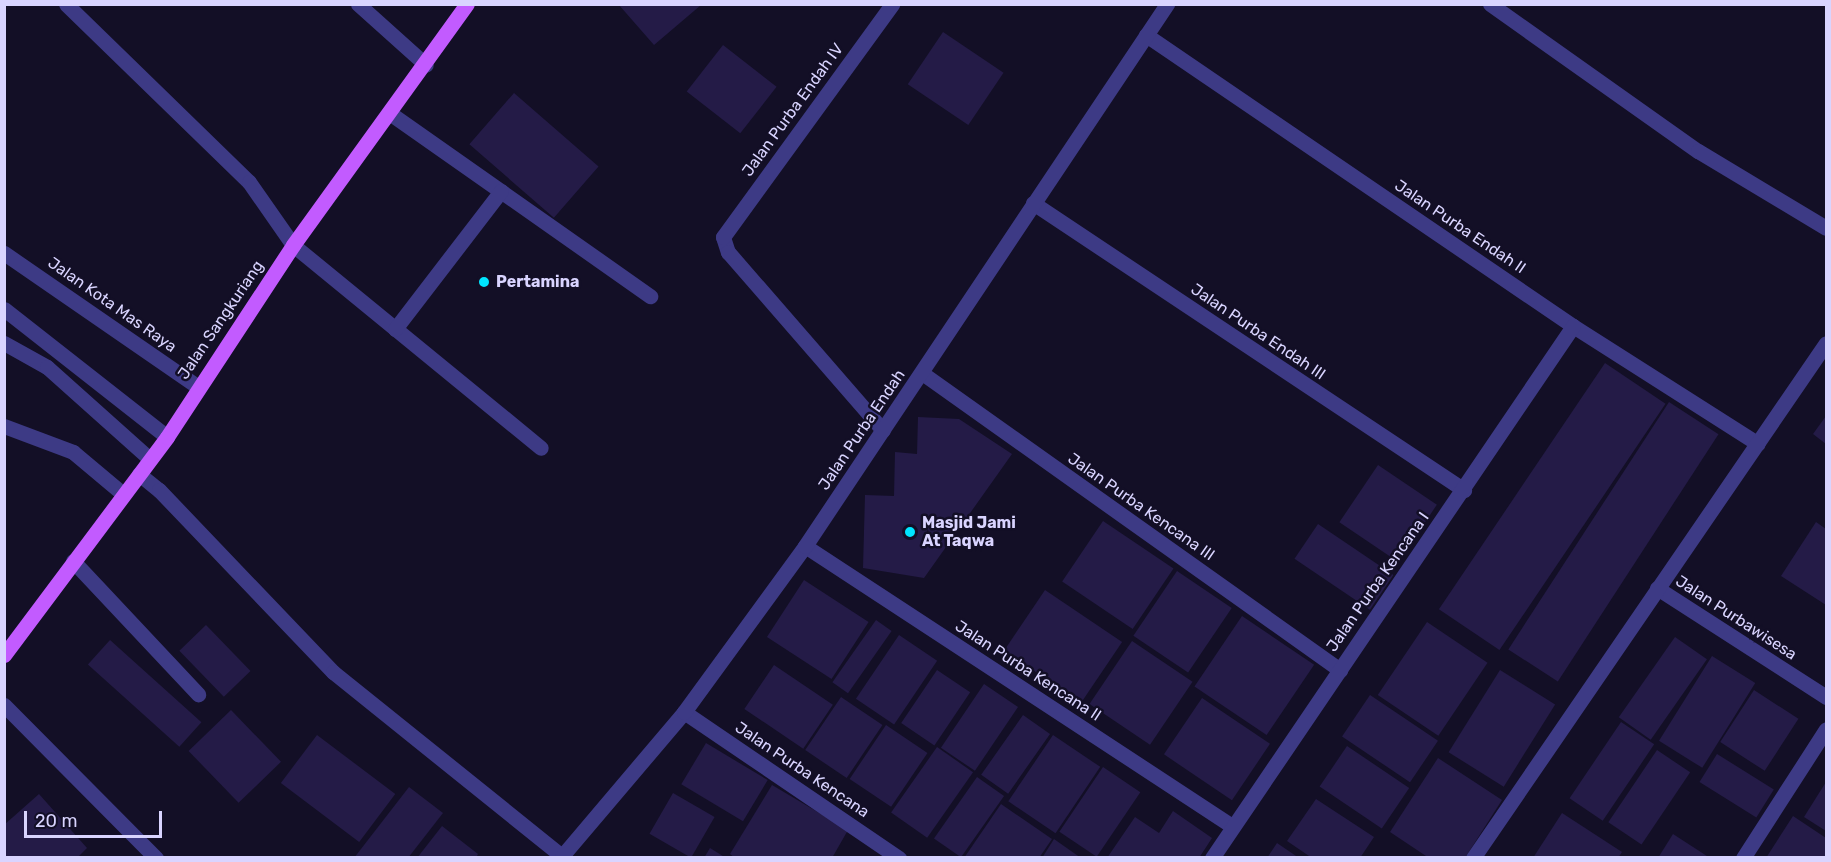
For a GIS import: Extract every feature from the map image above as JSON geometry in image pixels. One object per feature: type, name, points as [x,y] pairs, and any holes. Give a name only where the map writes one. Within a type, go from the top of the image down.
[{"type":"main road","name":"Jalan Sangkuriang","points":[[4,655],[167,437],[293,245],[391,114],[467,4]]},
{"type":"street","points":[[66,4],[249,182],[293,245],[541,448]]},
{"type":"street","points":[[358,4],[426,65]]},
{"type":"street","name":"Jalan Purba Endah IV","points":[[883,430],[728,252],[723,237],[892,4]]},
{"type":"street","name":"Jalan Purba Endah","points":[[562,857],[684,712],[805,546],[1167,4]]},
{"type":"street","points":[[1490,4],[1698,151],[1827,228]]},
{"type":"street","name":"Jalan Purba Endah II","points":[[1146,35],[1573,326],[1758,444]]},
{"type":"street","points":[[391,114],[650,296]]},
{"type":"street","points":[[395,329],[501,191]]},
{"type":"street","name":"Jalan Purba Endah III","points":[[1033,203],[1464,490]]},
{"type":"street","name":"Jalan Kota Mas Raya","points":[[4,254],[198,387]]},
{"type":"street","points":[[4,309],[167,437]]},
{"type":"street","name":"Jalan Purba Kencana I","points":[[1212,858],[1464,490],[1573,326]]},
{"type":"street","points":[[4,343],[47,367],[150,459]]},
{"type":"street","points":[[1473,858],[1827,343]]},
{"type":"street","name":"Jalan Purba Kencana III","points":[[922,373],[1340,670]]},
{"type":"street","points":[[4,426],[73,452],[123,494]]},
{"type":"street","points":[[139,474],[159,490],[333,672],[562,857]]},
{"type":"street","name":"Jalan Purba Kencana II","points":[[805,546],[1232,826]]},
{"type":"street","points":[[73,561],[198,694]]},
{"type":"street","name":"Jalan Purbawisesa","points":[[1657,588],[1827,698]]},
{"type":"street","points":[[4,705],[156,858]]},
{"type":"street","name":"Jalan Purba Kencana","points":[[684,712],[899,858]]},
{"type":"street","points":[[1743,858],[1827,729]]},
{"type":"building","points":[[619,5],[701,5],[654,45]]},
{"type":"building","points":[[943,32],[1004,73],[968,125],[908,84]]},
{"type":"building","points":[[723,45],[777,87],[740,133],[687,91]]},
{"type":"building","points":[[514,93],[599,166],[554,218],[469,144]]},
{"type":"building","points":[[1605,363],[1666,404],[1499,650],[1439,609]]},
{"type":"building","points":[[1669,402],[1718,434],[1558,682],[1508,649]]},
{"type":"building","points":[[1826,416],[1826,444],[1813,434]]},
{"type":"building","name":"Masjid Jami At Taqwa","points":[[918,417],[959,419],[1012,454],[924,578],[863,568],[865,495],[894,496],[895,452],[917,454]]},
{"type":"building","points":[[1378,465],[1437,505],[1398,562],[1339,522]]},
{"type":"building","points":[[1103,521],[1173,569],[1133,629],[1062,582]]},
{"type":"building","points":[[1816,522],[1826,529],[1826,605],[1781,576]]},
{"type":"building","points":[[1318,524],[1393,575],[1370,610],[1295,559]]},
{"type":"building","points":[[1177,571],[1232,608],[1188,673],[1133,636]]},
{"type":"building","points":[[804,580],[869,622],[832,679],[767,637]]},
{"type":"building","points":[[1045,590],[1122,642],[1081,703],[1004,651]]},
{"type":"building","points":[[1242,616],[1314,665],[1267,735],[1194,686]]},
{"type":"building","points":[[876,620],[892,631],[848,693],[832,682]]},
{"type":"building","points":[[1427,622],[1488,663],[1438,736],[1378,695]]},
{"type":"building","points":[[206,625],[250,671],[224,697],[179,651]]},
{"type":"building","points":[[899,635],[937,661],[894,725],[856,699]]},
{"type":"building","points":[[1675,637],[1707,659],[1651,740],[1619,717]]},
{"type":"building","points":[[110,640],[201,722],[179,747],[88,665]]},
{"type":"building","points":[[1132,641],[1193,682],[1150,745],[1090,704]]},
{"type":"building","points":[[1712,656],[1755,683],[1702,768],[1659,741]]},
{"type":"building","points":[[774,665],[833,705],[803,749],[744,709]]},
{"type":"building","points":[[937,670],[970,692],[934,745],[901,723]]},
{"type":"building","points":[[1500,670],[1555,704],[1504,787],[1449,752]]},
{"type":"building","points":[[984,684],[1018,707],[975,771],[941,748]]},
{"type":"building","points":[[1754,690],[1798,719],[1765,771],[1720,742]]},
{"type":"building","points":[[1370,695],[1438,741],[1410,782],[1342,736]]},
{"type":"building","points":[[841,697],[882,725],[847,778],[805,750]]},
{"type":"building","points":[[1202,698],[1270,744],[1232,800],[1164,754]]},
{"type":"building","points":[[231,710],[281,762],[239,803],[189,751]]},
{"type":"building","points":[[1023,715],[1050,734],[1008,794],[981,775]]},
{"type":"building","points":[[1621,722],[1654,744],[1603,821],[1570,798]]},
{"type":"building","points":[[886,725],[927,753],[891,807],[850,779]]},
{"type":"building","points":[[317,735],[395,794],[359,842],[281,783]]},
{"type":"building","points":[[1053,735],[1100,767],[1056,833],[1008,801]]},
{"type":"building","points":[[706,743],[768,780],[743,821],[681,784]]},
{"type":"building","points":[[1347,746],[1409,788],[1382,829],[1320,787]]},
{"type":"building","points":[[937,747],[973,772],[927,838],[891,813]]},
{"type":"building","points":[[1657,750],[1690,772],[1642,844],[1608,822]]},
{"type":"building","points":[[1717,754],[1774,790],[1756,817],[1700,782]]},
{"type":"building","points":[[1438,758],[1502,800],[1465,858],[1429,858],[1390,832]]},
{"type":"building","points":[[1103,767],[1140,792],[1097,857],[1059,832]]},
{"type":"building","points":[[977,777],[1004,796],[961,857],[934,838]]},
{"type":"building","points":[[1826,782],[1826,831],[1804,817]]},
{"type":"building","points":[[772,785],[848,830],[832,858],[735,858],[730,854]]},
{"type":"building","points":[[409,787],[443,813],[408,858],[354,858]]},
{"type":"building","points":[[673,793],[715,817],[691,858],[650,834]]},
{"type":"building","points":[[39,794],[87,848],[77,858],[4,858],[4,825]]},
{"type":"building","points":[[1316,799],[1374,837],[1360,858],[1312,858],[1287,841]]},
{"type":"building","points":[[1001,804],[1052,839],[1039,858],[964,858]]},
{"type":"building","points":[[1173,811],[1212,838],[1199,858],[1107,858],[1135,817],[1159,833]]},
{"type":"building","points":[[1562,813],[1622,852],[1618,858],[1533,858]]},
{"type":"building","points":[[1793,816],[1826,838],[1826,858],[1766,858]]},
{"type":"building","points":[[442,826],[478,854],[476,858],[417,858]]},
{"type":"building","points":[[1673,834],[1710,858],[1658,858]]},
{"type":"building","points":[[1054,839],[1081,858],[1042,858]]},
{"type":"building","points":[[1277,843],[1299,858],[1267,858]]},
{"type":"building","points":[[710,848],[726,858],[704,858]]},
{"type":"place","name":"Pertamina","points":[[484,282]]},
{"type":"place","name":"Masjid Jami At Taqwa","points":[[910,532]]}]
